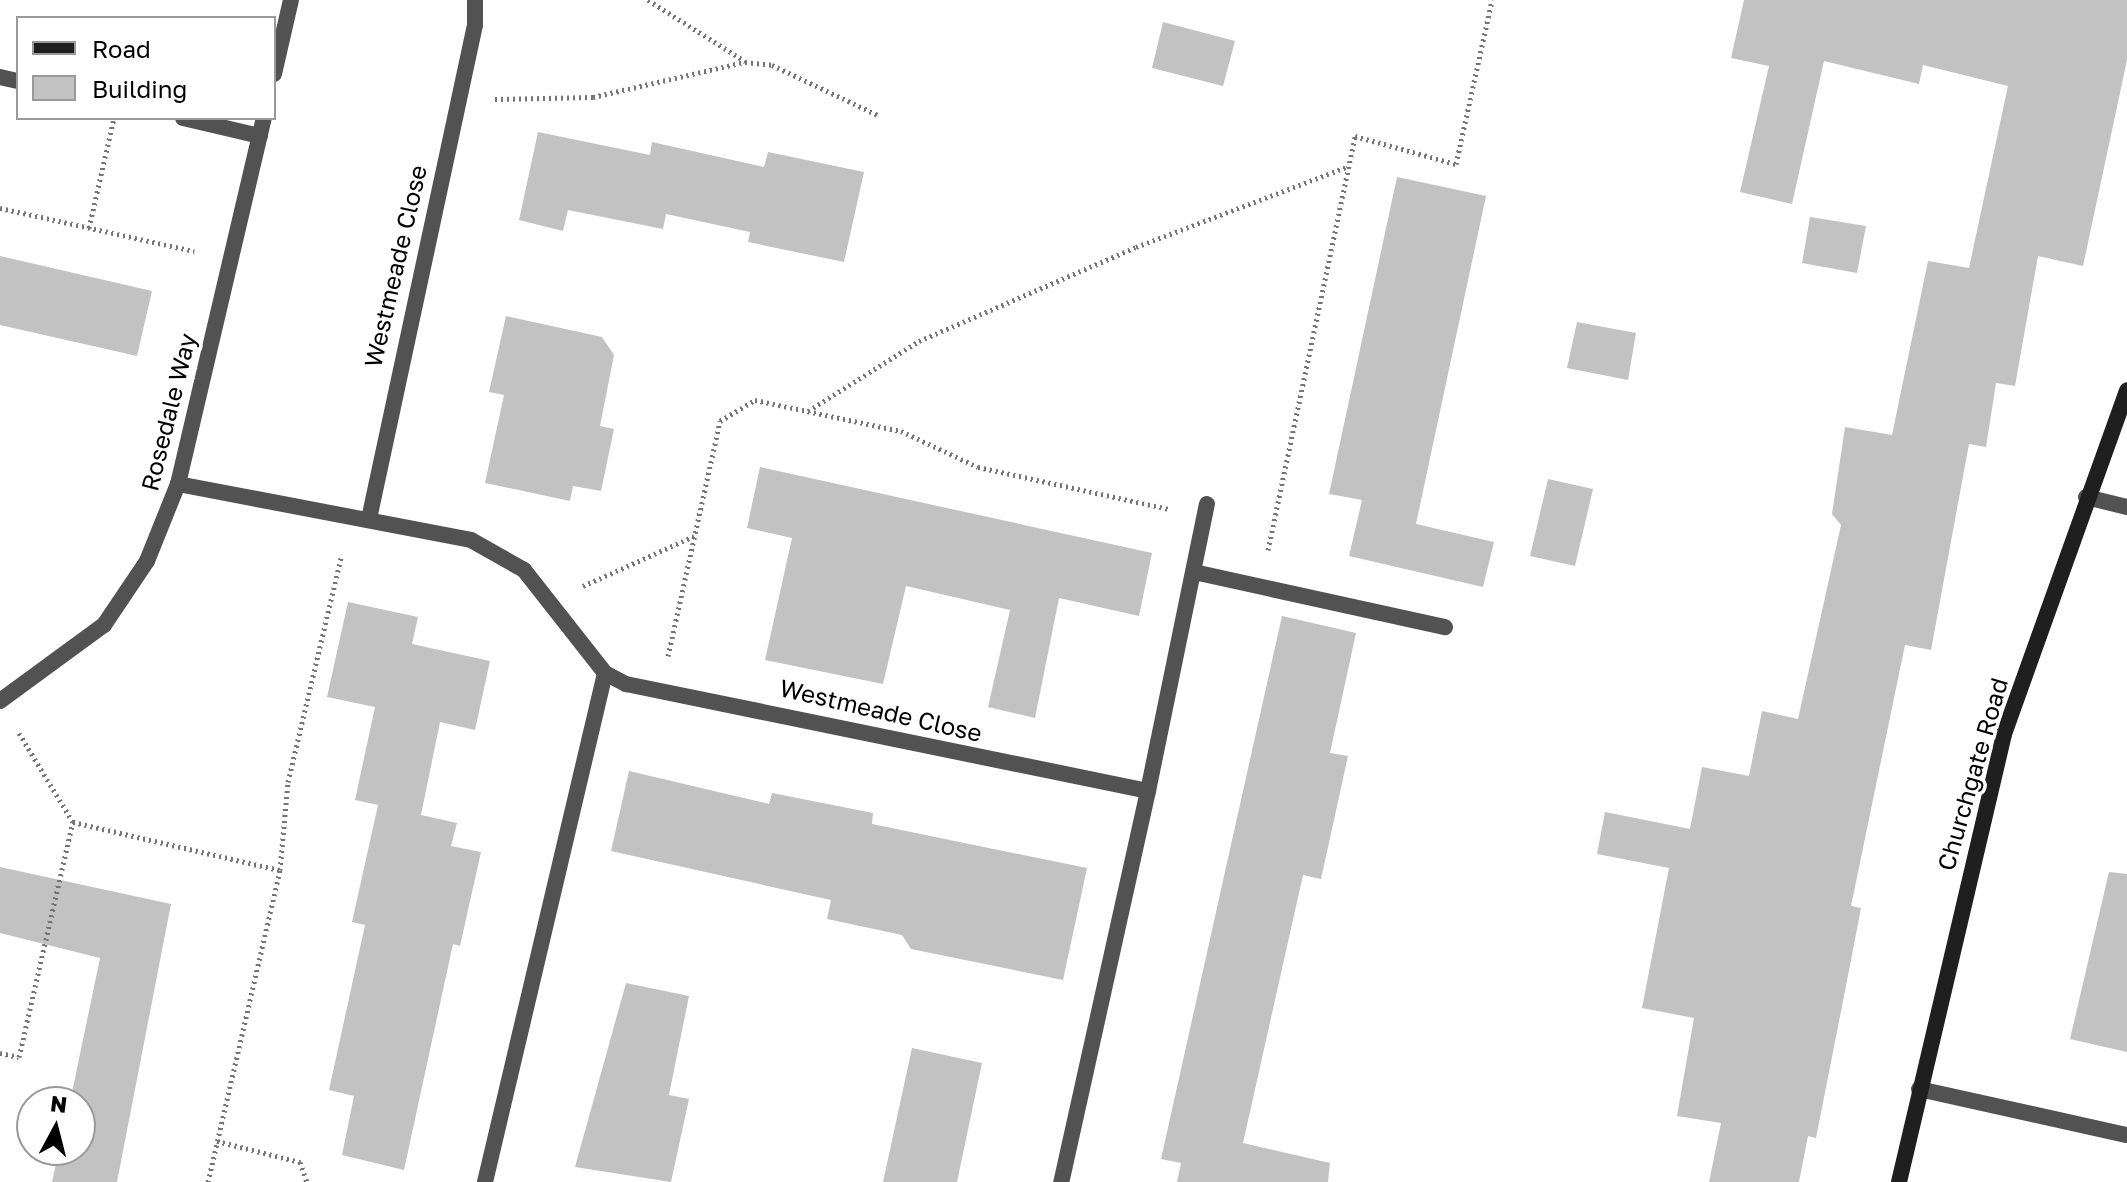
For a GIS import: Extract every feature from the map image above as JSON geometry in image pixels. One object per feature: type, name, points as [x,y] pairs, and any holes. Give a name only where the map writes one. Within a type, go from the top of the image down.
[{"type":"main road","name":"Churchgate Road","points":[[1899,1182],[2004,734],[2086,497],[2127,390]]},
{"type":"street","points":[[276,65],[291,0]]},
{"type":"street","name":"Westmeade Close","points":[[369,519],[475,25],[475,0]]},
{"type":"street","points":[[192,120],[260,136]]},
{"type":"street","name":"Rosedale Way","points":[[0,701],[104,625],[147,561],[178,484],[264,120]]},
{"type":"street","points":[[178,484],[471,540],[524,570],[551,600],[605,673],[485,1182]]},
{"type":"street","points":[[2086,497],[2127,507]]},
{"type":"street","points":[[1061,1182],[1148,791],[1206,510]]},
{"type":"street","points":[[1194,572],[1445,627]]},
{"type":"street","name":"Westmeade Close","points":[[605,673],[660,692],[717,698],[1148,791]]},
{"type":"street","points":[[1919,1089],[2127,1135]]},
{"type":"path","points":[[648,0],[745,62]]},
{"type":"path","points":[[1260,586],[1355,136],[1456,164],[1492,0]]},
{"type":"path","points":[[458,97],[559,101],[745,62],[772,65],[878,115]]},
{"type":"path","points":[[89,228],[114,120]]},
{"type":"path","points":[[807,412],[919,341],[1136,247],[1349,166]]},
{"type":"path","points":[[0,208],[231,260]]},
{"type":"path","points":[[660,692],[720,421],[755,400],[901,431],[978,467],[1206,510]]},
{"type":"path","points":[[208,1182],[280,870],[288,782],[346,517]]},
{"type":"path","points":[[551,600],[695,535]]},
{"type":"path","points":[[0,701],[73,822],[19,1057],[0,1053]]},
{"type":"path","points":[[73,822],[280,870]]},
{"type":"path","points":[[217,1141],[300,1162],[307,1182]]},
{"type":"building","points":[[1744,0],[2127,0],[2127,60],[2083,266],[2038,256],[2015,386],[1996,383],[1986,447],[1969,444],[1931,650],[1905,645],[1851,906],[1861,908],[1816,1138],[1808,1136],[1799,1182],[1709,1182],[1721,1123],[1677,1116],[1694,1018],[1642,1008],[1669,868],[1597,854],[1605,812],[1690,829],[1702,767],[1749,776],[1762,711],[1798,719],[1841,525],[1832,514],[1845,427],[1892,435],[1928,261],[1969,268],[2008,86],[1923,65],[1919,84],[1824,61],[1792,204],[1740,192],[1769,66],[1731,58]]},
{"type":"building","points":[[1163,22],[1235,41],[1223,86],[1152,68]]},
{"type":"building","points":[[538,132],[650,155],[652,142],[764,167],[768,152],[864,172],[844,262],[748,242],[750,232],[666,214],[663,229],[568,210],[563,231],[519,220]]},
{"type":"building","points":[[1397,177],[1486,196],[1416,524],[1494,542],[1483,587],[1349,556],[1362,500],[1329,494]]},
{"type":"building","points":[[1810,217],[1866,226],[1857,273],[1802,263]]},
{"type":"building","points":[[0,256],[152,291],[137,356],[0,325]]},
{"type":"building","points":[[506,316],[602,337],[614,355],[600,426],[614,429],[601,491],[573,486],[570,501],[485,483],[504,395],[489,392]]},
{"type":"building","points":[[1577,322],[1636,333],[1628,380],[1567,368]]},
{"type":"building","points":[[760,467],[1152,553],[1139,616],[1059,598],[1035,718],[988,707],[1010,610],[906,586],[883,684],[765,660],[792,538],[747,528]]},
{"type":"building","points":[[1548,479],[1593,489],[1575,566],[1530,556]]},
{"type":"building","points":[[348,602],[418,617],[412,644],[490,661],[475,730],[440,722],[421,815],[457,823],[451,846],[481,852],[460,946],[453,944],[404,1170],[342,1155],[354,1096],[329,1090],[365,925],[352,922],[378,805],[355,800],[375,707],[327,697]]},
{"type":"building","points":[[1282,616],[1356,633],[1330,753],[1348,756],[1321,879],[1303,875],[1243,1143],[1330,1163],[1328,1182],[1177,1182],[1181,1163],[1161,1159]]},
{"type":"building","points":[[629,771],[769,804],[772,793],[873,813],[872,824],[1087,868],[1063,980],[911,949],[902,935],[827,919],[831,900],[611,851]]},
{"type":"building","points":[[0,867],[171,904],[117,1182],[52,1182],[56,1166],[96,1166],[96,1086],[73,1086],[100,958],[0,933]]},
{"type":"building","points":[[2109,872],[2127,874],[2127,1052],[2070,1039]]},
{"type":"building","points":[[626,983],[689,996],[669,1095],[689,1099],[671,1182],[575,1167]]},
{"type":"building","points":[[912,1048],[982,1063],[957,1182],[883,1182]]}]
